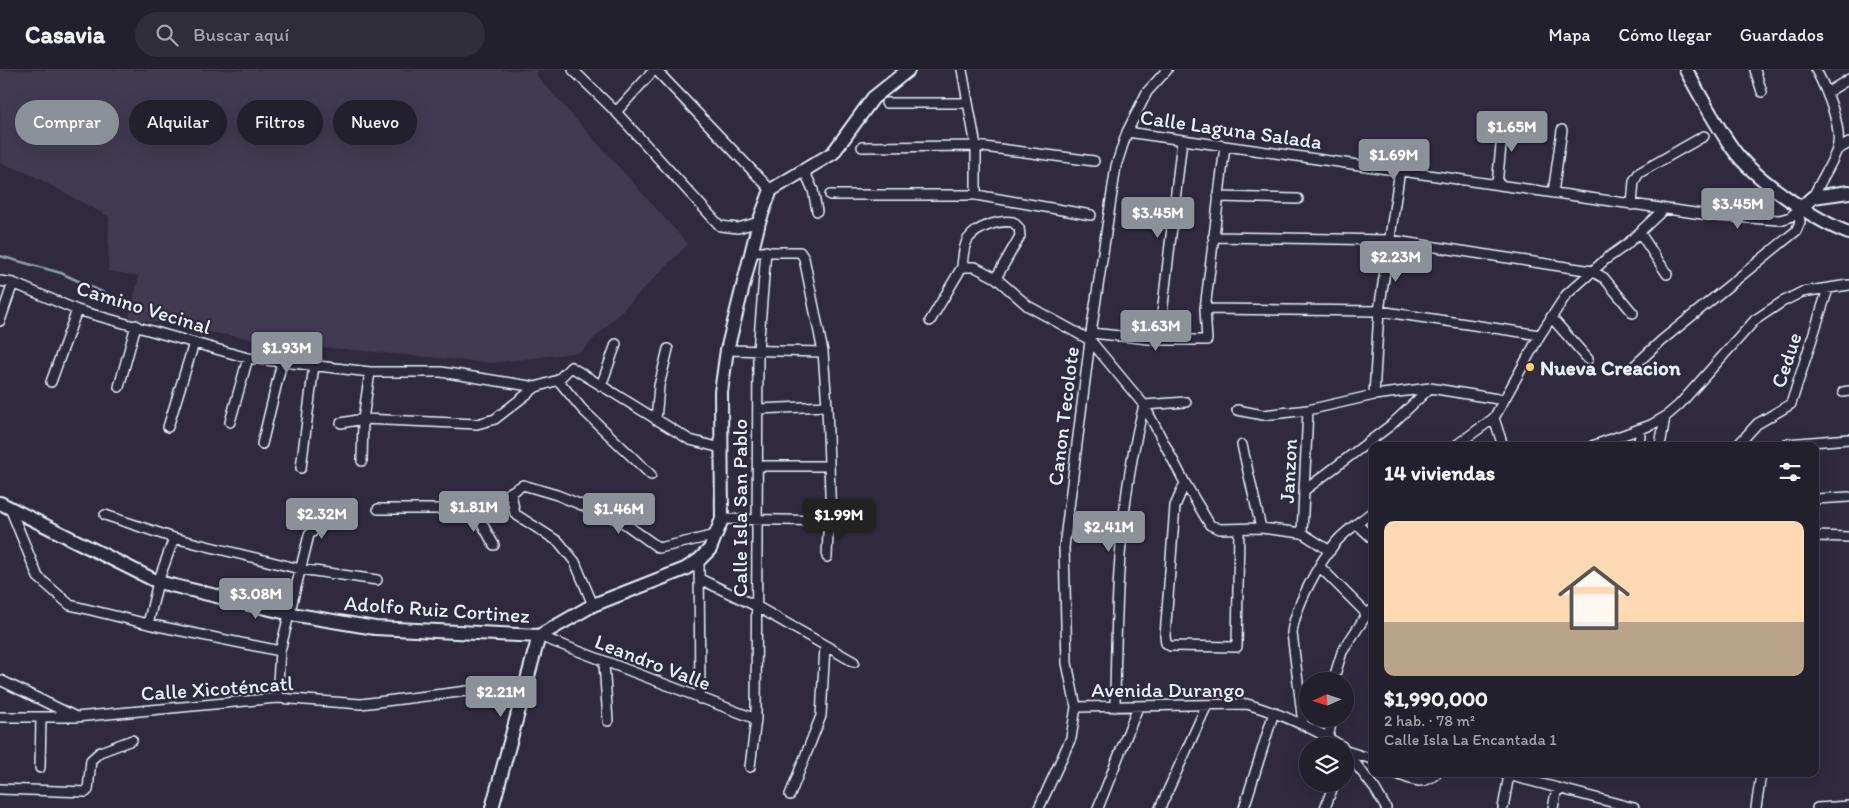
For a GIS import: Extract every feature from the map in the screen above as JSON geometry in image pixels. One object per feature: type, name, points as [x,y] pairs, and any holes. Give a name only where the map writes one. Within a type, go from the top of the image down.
[{"type":"main road","points":[[770,190],[833,152],[873,98],[896,74],[908,70]]},
{"type":"main road","points":[[1686,70],[1734,150],[1763,178],[1800,209],[1849,233]]},
{"type":"main road","name":"Adolfo Ruiz Cortinez","points":[[5,505],[158,582],[291,614],[375,628],[539,636],[593,606],[685,569],[699,560],[710,549],[722,520],[721,392],[727,350],[759,222],[770,190]]},
{"type":"main road","points":[[1800,209],[1813,197],[1849,192]]},
{"type":"main road","points":[[492,808],[524,684],[539,636]]},
{"type":"street","points":[[573,70],[616,112],[720,226],[738,228],[759,222]]},
{"type":"street","points":[[962,70],[976,146],[976,195]]},
{"type":"street","name":"Canon Tecolote","points":[[1039,808],[1072,738],[1076,707],[1067,663],[1064,548],[1091,337],[1116,166],[1127,132],[1147,92],[1167,70]]},
{"type":"street","points":[[1755,70],[1762,92]]},
{"type":"street","points":[[1813,197],[1837,150],[1836,118],[1828,92],[1816,70]]},
{"type":"street","points":[[616,112],[658,71],[770,190]]},
{"type":"street","points":[[1828,92],[1849,79]]},
{"type":"street","points":[[886,103],[968,103]]},
{"type":"street","points":[[1496,184],[1504,118]]},
{"type":"street","points":[[1553,193],[1562,130]]},
{"type":"street","name":"Calle Laguna Salada","points":[[1127,132],[1400,170],[1663,210],[1780,220],[1800,209]]},
{"type":"street","points":[[1632,205],[1634,181],[1639,173],[1704,136]]},
{"type":"street","points":[[1158,340],[1182,140]]},
{"type":"street","points":[[1837,150],[1849,143]]},
{"type":"street","points":[[862,148],[976,146],[1094,162]]},
{"type":"street","points":[[962,267],[975,267],[996,278],[1028,306],[1091,337],[1158,340],[1207,339],[1205,309],[1225,146]]},
{"type":"street","points":[[804,170],[812,190],[817,211]]},
{"type":"street","points":[[1374,395],[1379,311],[1400,170]]},
{"type":"street","points":[[830,195],[976,195],[1091,215]]},
{"type":"street","points":[[1218,198],[1298,198]]},
{"type":"street","points":[[1632,368],[1661,341],[1796,231],[1800,222],[1800,209]]},
{"type":"street","points":[[1461,442],[1494,418],[1540,335],[1566,295],[1592,271],[1640,233],[1663,210]]},
{"type":"street","points":[[930,321],[962,267],[964,248],[973,235],[997,223],[1013,222],[1019,228],[1020,236],[996,278]]},
{"type":"street","points":[[1640,233],[1667,274]]},
{"type":"street","points":[[1213,237],[1390,240],[1592,271],[1604,278],[1633,312]]},
{"type":"street","points":[[752,252],[766,250],[800,252],[804,258],[823,352],[828,406],[830,521],[827,557]]},
{"type":"street","name":"Calle Isla San Pablo","points":[[750,767],[756,719],[758,351],[766,250]]},
{"type":"street","name":"Camino Vecinal","points":[[0,281],[13,283],[77,310],[136,325],[248,358],[370,372],[442,372],[536,387],[558,380],[571,367],[601,386]]},
{"type":"street","points":[[0,321],[13,283]]},
{"type":"street","points":[[1603,442],[1665,417],[1680,405],[1755,320],[1795,294],[1849,285]]},
{"type":"street","name":"Cedue","points":[[1741,442],[1757,424],[1790,404],[1828,288]]},
{"type":"street","points":[[1205,309],[1379,311],[1540,335]]},
{"type":"street","points":[[51,382],[77,310]]},
{"type":"street","points":[[1551,317],[1588,359]]},
{"type":"street","points":[[119,387],[136,325]]},
{"type":"street","points":[[1091,337],[1144,405],[1185,483],[1210,525],[1220,529],[1261,528],[1302,533],[1330,551]]},
{"type":"street","points":[[168,427],[194,343]]},
{"type":"street","points":[[616,344],[601,386],[690,440],[721,448]]},
{"type":"street","points":[[656,420],[659,386],[668,349]]},
{"type":"street","points":[[727,350],[823,352]]},
{"type":"street","points":[[230,422],[248,358]]},
{"type":"street","points":[[262,444],[282,362]]},
{"type":"street","points":[[301,468],[314,365]]},
{"type":"street","points":[[362,461],[363,419],[370,372]]},
{"type":"street","points":[[558,380],[582,409],[651,474]]},
{"type":"street","points":[[341,423],[363,419],[478,424],[495,419],[536,387]]},
{"type":"street","points":[[1237,410],[1263,415],[1308,410],[1374,395],[1430,388],[1504,400]]},
{"type":"street","points":[[1306,490],[1391,425],[1430,388]]},
{"type":"street","points":[[1144,405],[1186,402]]},
{"type":"street","points":[[1116,707],[1116,593],[1134,442],[1144,405]]},
{"type":"street","points":[[758,409],[828,406]]},
{"type":"street","name":"Janzon","points":[[1302,533],[1306,490],[1308,410]]},
{"type":"street","points":[[1661,442],[1665,417]]},
{"type":"street","points":[[1494,418],[1502,442]]},
{"type":"street","points":[[1638,442],[1639,429]]},
{"type":"street","points":[[1818,442],[1849,440]]},
{"type":"street","points":[[1242,445],[1261,528]]},
{"type":"street","points":[[758,466],[829,466]]},
{"type":"street","points":[[1185,483],[1175,506],[1166,643],[1170,646],[1237,647],[1239,529]]},
{"type":"street","points":[[378,509],[474,509],[523,486],[557,495],[621,521],[659,548],[716,535]]},
{"type":"street","points":[[511,493],[515,514],[559,542],[575,562],[593,606]]},
{"type":"street","points":[[1819,499],[1849,497]]},
{"type":"street","points":[[5,505],[38,577],[70,604],[148,624],[280,651]]},
{"type":"street","points":[[277,698],[280,651],[291,614],[309,535],[318,526],[322,508]]},
{"type":"street","points":[[474,509],[494,545]]},
{"type":"street","points":[[105,514],[174,538],[300,569],[377,580]]},
{"type":"street","points":[[1299,691],[1292,633],[1298,606],[1336,542],[1369,515]]},
{"type":"street","points":[[722,520],[830,521]]},
{"type":"street","points":[[1358,524],[1369,535]]},
{"type":"street","points":[[1819,536],[1849,537]]},
{"type":"street","points":[[148,624],[158,582],[174,538]]},
{"type":"street","points":[[699,560],[700,699]]},
{"type":"street","points":[[1320,567],[1369,611]]},
{"type":"street","points":[[700,579],[756,606],[854,662]]},
{"type":"street","points":[[1336,672],[1342,652],[1369,613]]},
{"type":"street","name":"Leandro Valle","points":[[539,636],[604,663],[756,719]]},
{"type":"street","points":[[790,795],[821,716],[825,646]]},
{"type":"street","points":[[604,663],[608,721]]},
{"type":"street","points":[[0,680],[76,717]]},
{"type":"street","name":"Calle Xicoténcatl","points":[[0,718],[76,717],[277,698],[360,704],[524,684]]},
{"type":"street","name":"Avenida Durango","points":[[1076,707],[1247,704],[1299,722]]},
{"type":"street","points":[[1160,808],[1207,705]]},
{"type":"street","points":[[1098,808],[1138,707]]},
{"type":"street","points":[[1244,808],[1274,712]]},
{"type":"street","points":[[40,768],[41,717]]},
{"type":"street","name":"Avenida Durango","points":[[1310,728],[1326,737]]},
{"type":"street","points":[[0,789],[86,792],[88,790],[91,760],[100,752],[132,740]]},
{"type":"street","points":[[1354,754],[1369,759]]},
{"type":"street","name":"Avenida Durango","points":[[1354,763],[1375,789],[1386,808]]},
{"type":"street","points":[[1406,777],[1420,782],[1432,777]]},
{"type":"street","points":[[1503,808],[1506,777]]},
{"type":"street","points":[[1517,777],[1634,808]]},
{"type":"street","points":[[1756,808],[1761,777]]},
{"type":"street","points":[[1553,808],[1557,788]]},
{"type":"street","points":[[1325,808],[1331,792]]},
{"type":"street","points":[[1328,799],[1334,808]]},
{"type":"street","points":[[1817,808],[1849,806]]},
{"type":"shaded area","points":[[0,70],[537,70],[537,76],[688,244],[581,352],[491,363],[268,342],[129,318],[139,276],[108,271],[109,217],[30,174],[0,163]]},
{"type":"waterway","points":[[0,256],[61,273],[126,303]]},
{"type":"place","name":"Nueva Creacion","points":[[1530,367]]}]
